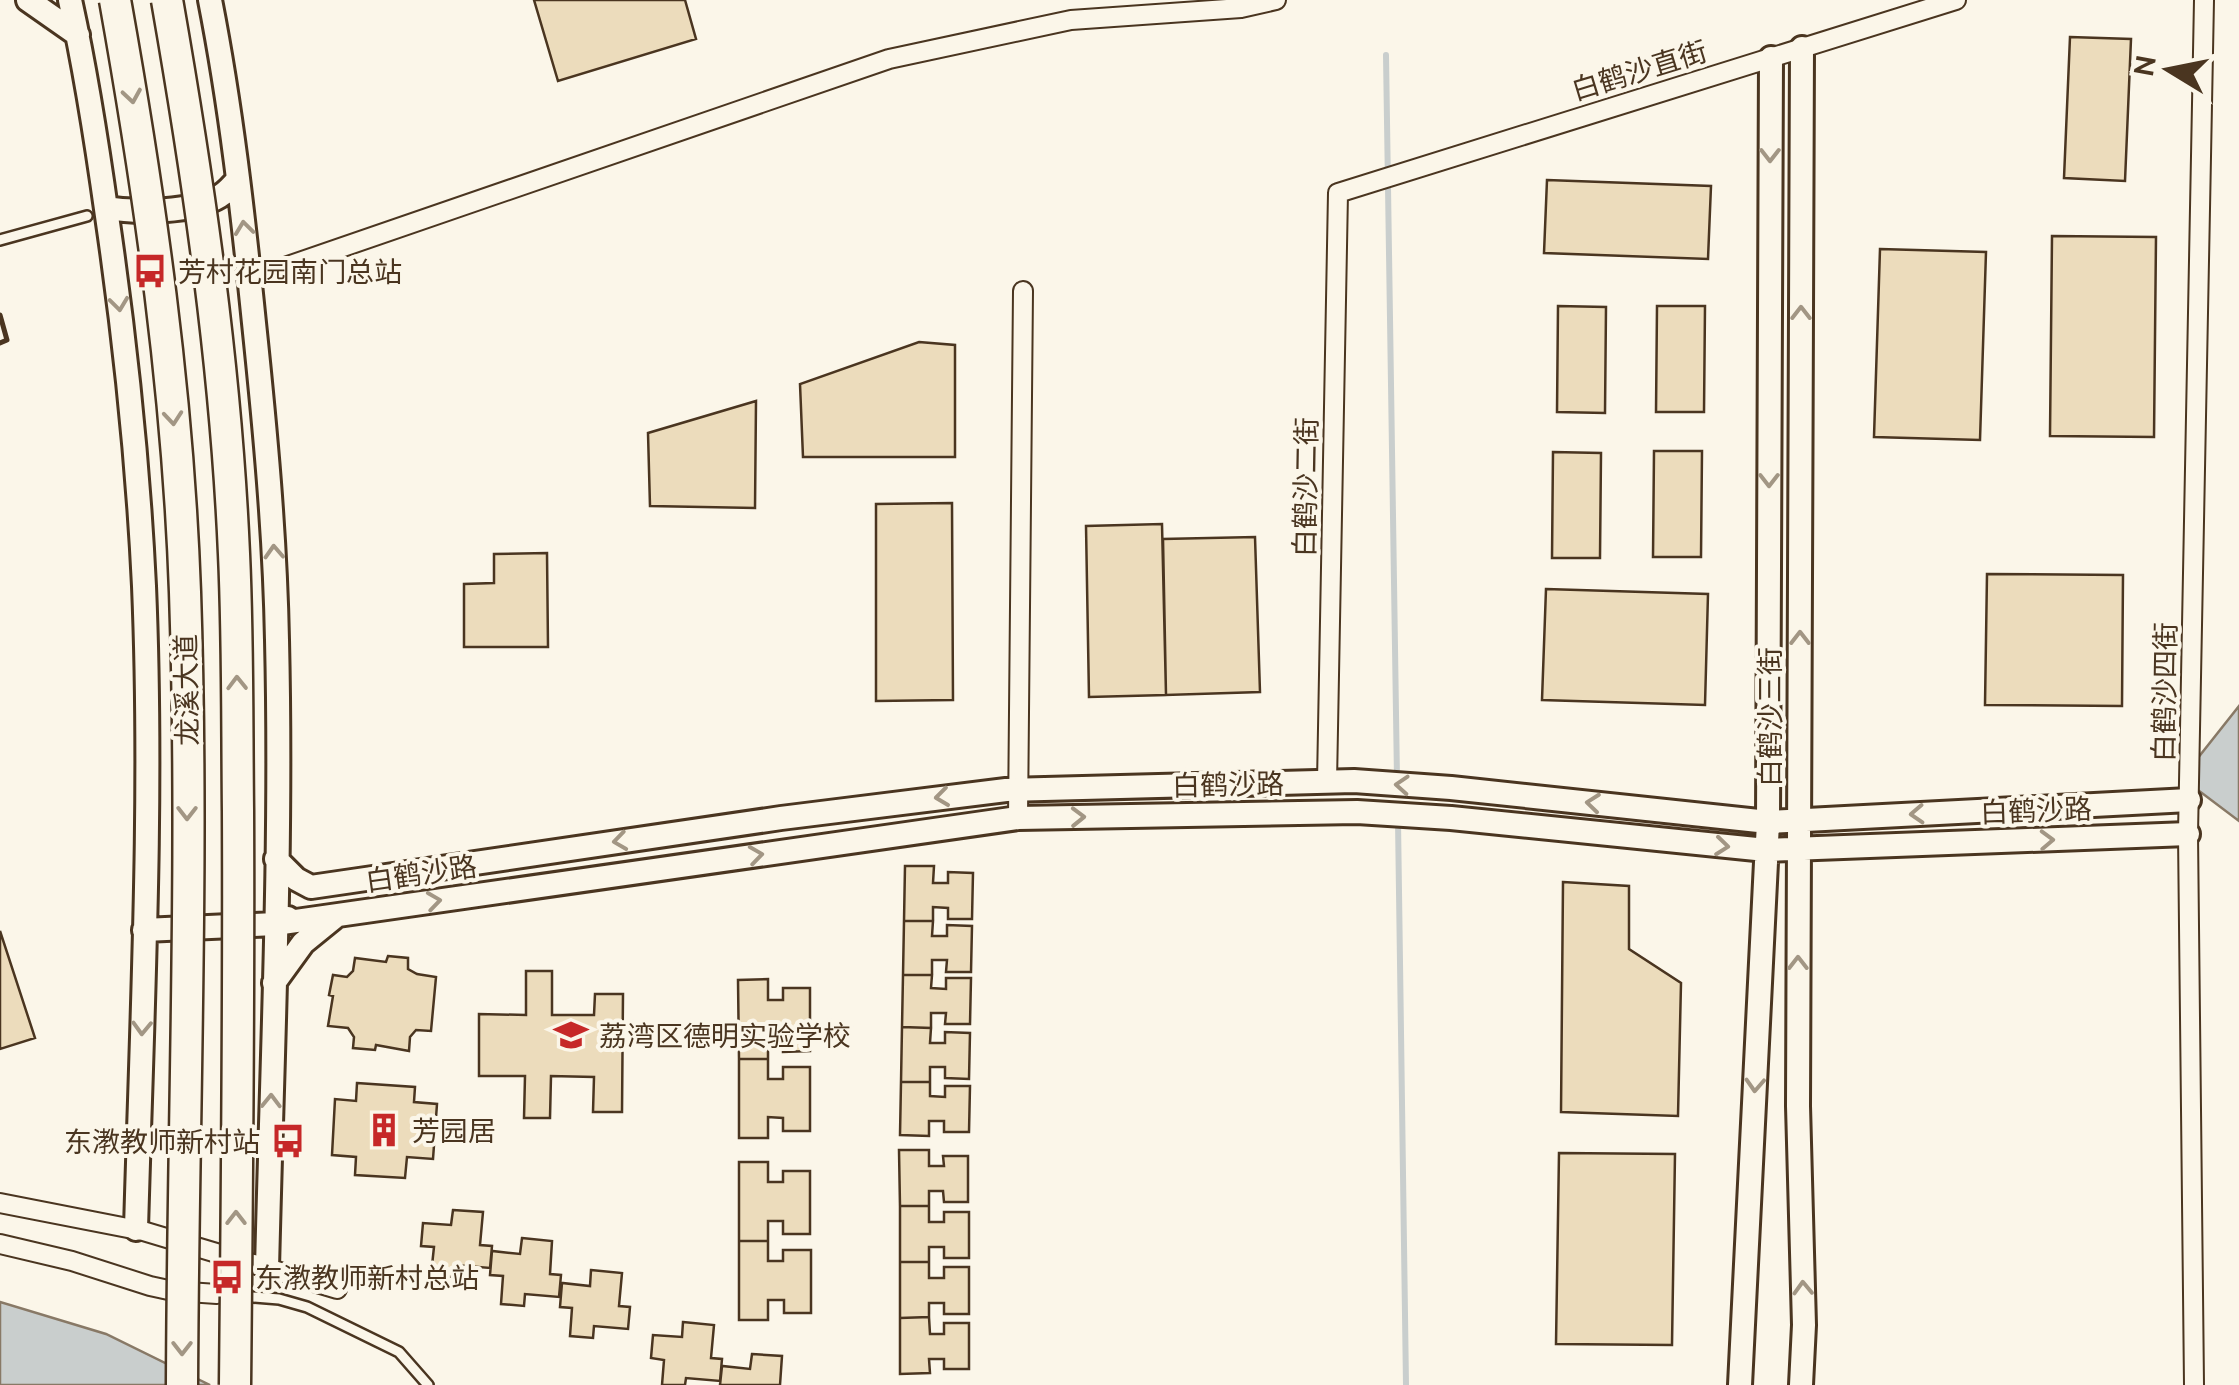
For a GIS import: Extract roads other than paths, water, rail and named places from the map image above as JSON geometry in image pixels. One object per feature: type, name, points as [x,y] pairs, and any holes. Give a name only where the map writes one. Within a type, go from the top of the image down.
[{"type":"main road","name":"龙溪大道","points":[[115,0],[153,234],[166,344],[184,590],[187,746],[182,1385]]},
{"type":"main road","name":"龙溪大道","points":[[167,0],[204,229],[234,554],[238,922],[235,1385]]},
{"type":"street","points":[[28,0],[78,35]]},
{"type":"street","points":[[70,0],[78,35],[96,212],[126,365],[144,590],[144,930],[136,1229]]},
{"type":"street","points":[[250,280],[889,59],[1071,20],[1241,8],[1276,0]]},
{"type":"street","name":"白鹤沙直街","points":[[1338,192],[1956,0]]},
{"type":"street","name":"白鹤沙四街","points":[[2194,1385],[2188,834],[2204,0]]},
{"type":"street","points":[[216,5],[268,456],[278,641],[268,1269]]},
{"type":"street","name":"白鹤沙三街","points":[[1802,48],[1798,849],[1802,1385]]},
{"type":"street","name":"白鹤沙三街","points":[[1740,1385],[1768,822],[1770,58]]},
{"type":"street","points":[[96,212],[199,204],[222,195],[238,179]]},
{"type":"street","name":"白鹤沙二街","points":[[1328,782],[1338,192]]},
{"type":"street","points":[[1018,818],[1023,291]]},
{"type":"street","name":"白鹤沙路","points":[[276,860],[311,887],[781,818],[1018,789],[1354,781],[1768,822],[2189,800]]},
{"type":"street","name":"白鹤沙路","points":[[144,930],[275,924],[1018,818],[1357,812],[1766,850],[2188,834]]},
{"type":"street","points":[[275,924],[364,881]]},
{"type":"street","points":[[274,983],[303,943],[338,915]]},
{"type":"street","points":[[0,1202],[136,1229],[337,1289]]},
{"type":"street","points":[[0,1244],[150,1286],[217,1294]]},
{"type":"lane","points":[[0,240],[96,212]]},
{"type":"lane","points":[[217,1294],[307,1307],[398,1352],[428,1385]]},
{"type":"waterway","points":[[1386,55],[1397,779]]},
{"type":"waterway","points":[[1398,821],[1406,1385]]},
{"type":"place","name":"芳村花园南门总站","points":[[150,271]]},
{"type":"place","name":"荔湾区德明实验学校","points":[[571,1035]]},
{"type":"place","name":"芳园居","points":[[384,1130]]},
{"type":"place","name":"东漖教师新村站","points":[[288,1141]]},
{"type":"place","name":"东漖教师新村总站","points":[[227,1277]]}]
